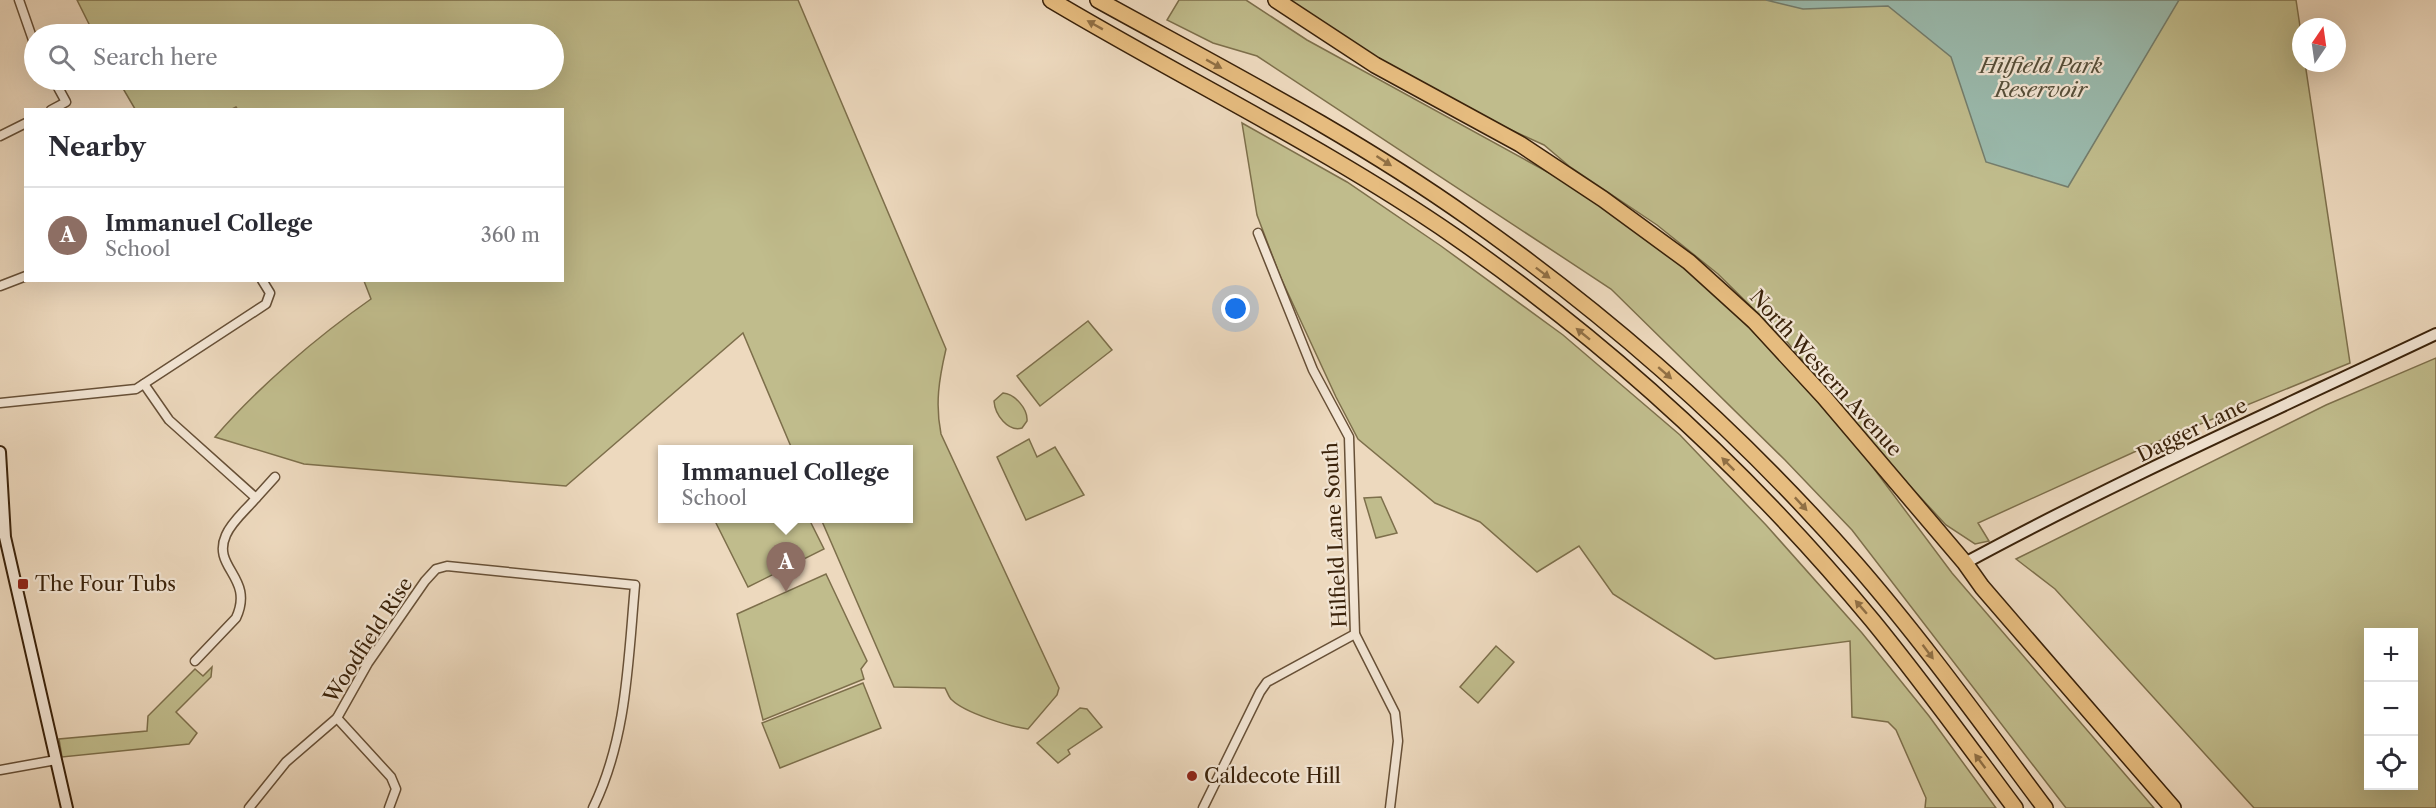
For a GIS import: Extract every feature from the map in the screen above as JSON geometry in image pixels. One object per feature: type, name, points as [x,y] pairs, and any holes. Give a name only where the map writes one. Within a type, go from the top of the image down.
[{"type":"highway","points":[[1051,0],[1365,178],[1497,267],[1616,361],[1731,466],[1837,579],[1901,656],[2015,808]]},
{"type":"highway","points":[[1098,0],[1386,163],[1511,248],[1626,338],[1746,447],[1854,562],[1919,641],[2045,808]]},
{"type":"highway","name":"North Western Avenue","points":[[1276,0],[1375,65],[1520,144],[1603,199],[1689,262],[1754,321],[1824,397],[1965,563],[1982,587],[2173,808]]},
{"type":"street","points":[[19,0],[27,24]]},
{"type":"street","points":[[59,90],[68,106]]},
{"type":"street","points":[[0,136],[24,124]]},
{"type":"street","name":"Hilfield Lane South","points":[[1258,233],[1313,370],[1349,436],[1354,634],[1395,713],[1397,753],[1390,808]]},
{"type":"street","points":[[0,286],[24,277]]},
{"type":"street","points":[[0,403],[130,391],[266,304],[270,297],[263,282]]},
{"type":"street","name":"Dagger Lane","points":[[1965,563],[2158,466],[2436,334]]},
{"type":"street","points":[[144,384],[169,420],[255,498]]},
{"type":"street","points":[[0,452],[3,537],[67,808]]},
{"type":"street","points":[[195,661],[236,618],[240,610],[241,588],[224,558],[223,546],[231,526],[275,477]]},
{"type":"street","name":"Woodfield Rise","points":[[249,808],[286,762],[337,718],[376,651],[436,569],[452,566],[635,585],[623,722],[611,764],[593,808]]},
{"type":"street","points":[[1203,808],[1267,682],[1354,634]]},
{"type":"street","points":[[337,718],[392,777],[396,789],[388,808]]},
{"type":"street","points":[[0,770],[56,760]]},
{"type":"shaded area","points":[[77,0],[798,0],[946,349],[939,392],[938,412],[941,434],[1059,688],[1057,695],[1028,729],[967,710],[951,699],[945,688],[894,687],[823,523],[913,523],[913,445],[790,445],[743,333],[566,486],[304,464],[215,437],[289,364],[330,329],[371,299],[364,282],[564,282],[564,108],[134,108],[124,90],[564,90],[564,24],[89,24]]},
{"type":"shaded area","points":[[1179,0],[1246,0],[1307,40],[1584,192],[1657,245],[1711,289],[1830,410],[1952,573],[2154,808],[2066,808],[1852,530],[1785,460],[1611,289],[1257,56],[1213,43],[1167,20]]},
{"type":"shaded area","points":[[1289,0],[2296,0],[2299,18],[2292,18],[2292,72],[2306,72],[2350,363],[2154,443],[1978,523],[1989,541],[1975,544],[1946,525],[1788,343],[1718,274],[1657,225],[1569,166],[1544,145],[1496,123],[1387,65]]},
{"type":"shaded area","points":[[1242,123],[1347,182],[1441,246],[1563,335],[1680,435],[1766,525],[1862,633],[1929,716],[1996,808],[1925,808],[1926,798],[1896,730],[1888,722],[1852,717],[1850,641],[1715,659],[1613,594],[1579,546],[1537,572],[1480,522],[1435,503],[1358,439],[1280,276],[1257,215]]},
{"type":"shaded area","points":[[1088,321],[1112,350],[1040,406],[1017,376]]},
{"type":"shaded area","points":[[2436,358],[2436,808],[2254,808],[2055,589],[2016,559],[2326,405]]},
{"type":"shaded area","points":[[1003,393],[1012,396],[1023,407],[1027,421],[1022,428],[1017,429],[1007,425],[997,412],[994,401]]},
{"type":"shaded area","points":[[1029,439],[1037,457],[1055,447],[1084,495],[1026,520],[997,457]]},
{"type":"shaded area","points":[[1381,497],[1397,533],[1376,538],[1364,498]]},
{"type":"shaded area","points":[[716,523],[811,523],[824,549],[748,587]]},
{"type":"shaded area","points":[[826,574],[867,661],[861,669],[864,679],[763,720],[737,614]]},
{"type":"shaded area","points":[[1496,646],[1514,662],[1478,703],[1460,687]]},
{"type":"shaded area","points":[[212,667],[211,677],[176,712],[197,733],[189,744],[62,757],[59,739],[147,731],[148,716],[195,669],[203,676]]},
{"type":"shaded area","points":[[863,683],[881,728],[780,768],[762,723]]},
{"type":"shaded area","points":[[1080,708],[1087,709],[1102,727],[1068,750],[1070,754],[1058,763],[1037,743]]},
{"type":"water","name":"Hilfield Park Reservoir","points":[[1766,0],[2179,0],[2068,187],[1986,162],[1951,57],[1888,6],[1803,9]]},
{"type":"place","name":"The Four Tubs","points":[[23,584]]},
{"type":"place","name":"Immanuel College","points":[[786,592]]},
{"type":"place","name":"Caldecote Hill","points":[[1192,776]]}]
